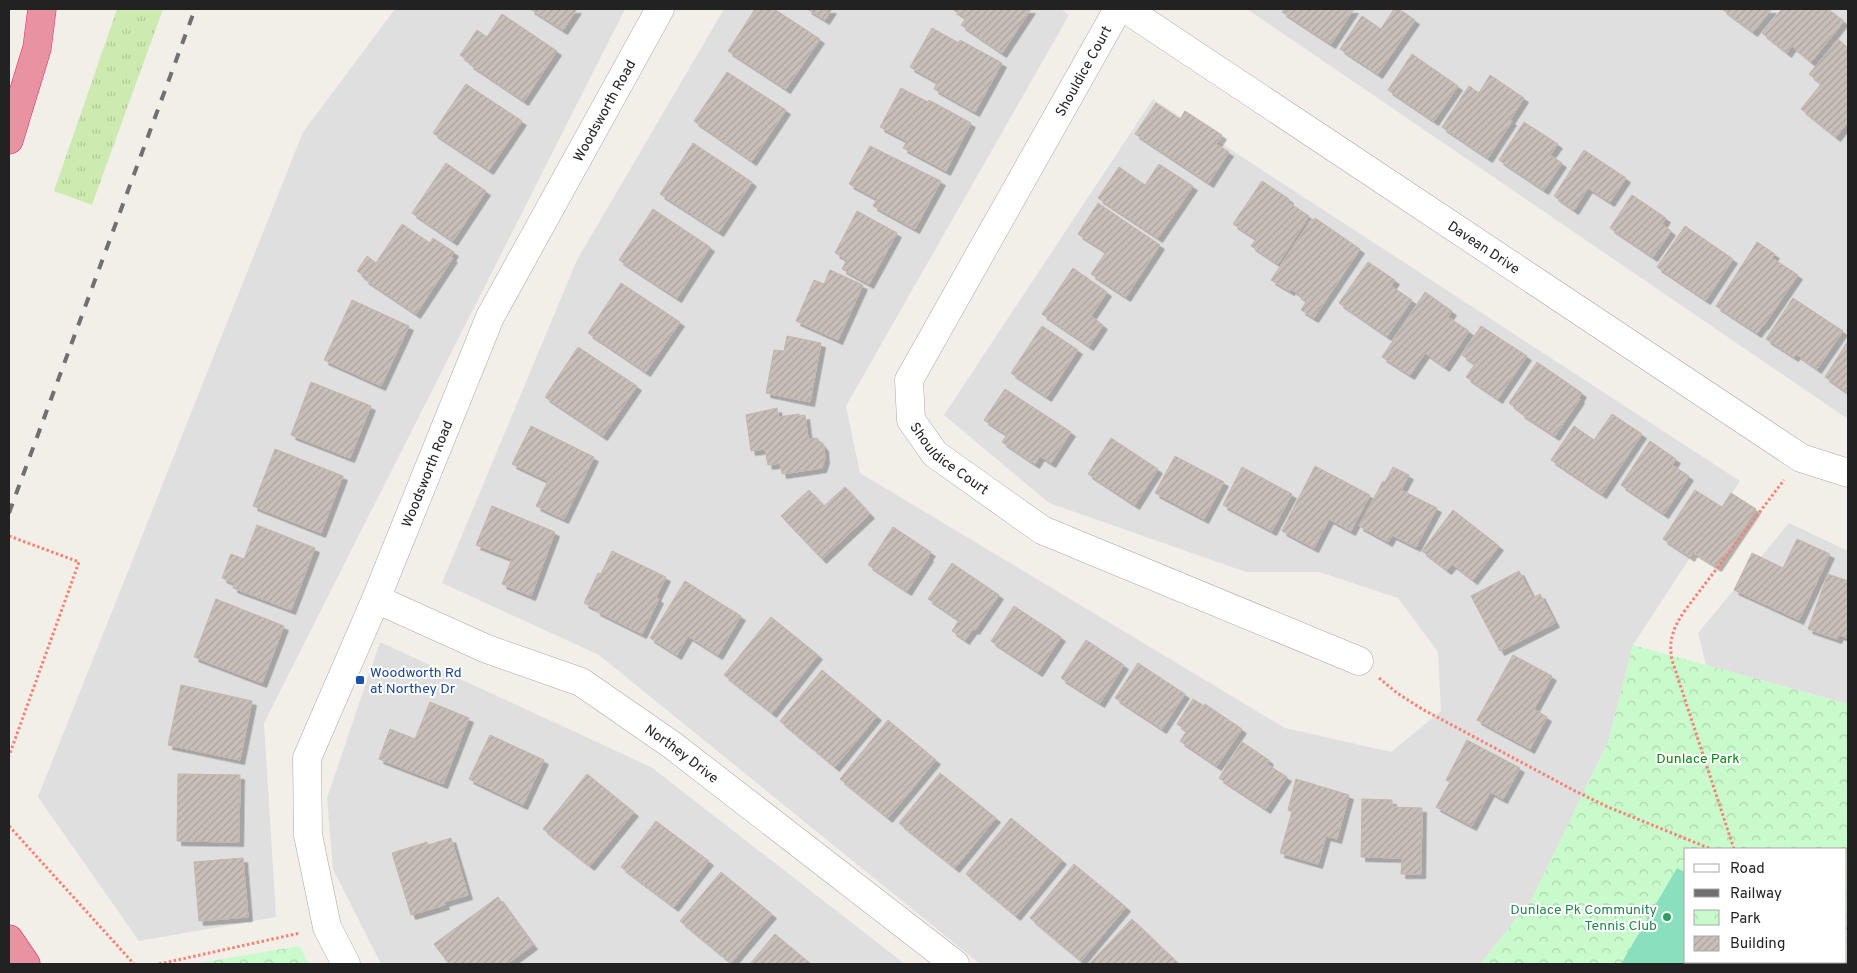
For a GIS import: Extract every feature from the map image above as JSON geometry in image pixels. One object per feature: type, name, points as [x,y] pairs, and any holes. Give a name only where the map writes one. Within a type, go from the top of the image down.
[{"type":"highway","points":[[9,140],[37,48],[42,9]]},
{"type":"highway","points":[[9,939],[26,964]]},
{"type":"street","name":"Woodsworth Road","points":[[346,964],[327,927],[308,835],[307,758],[376,598],[490,318],[660,9]]},
{"type":"street","name":"Shouldice Court","points":[[1118,9],[909,380],[911,420],[936,454],[1042,530],[1359,661]]},
{"type":"street","name":"Davean Drive","points":[[1126,9],[1801,458],[1848,473]]},
{"type":"street","name":"Northey Drive","points":[[376,598],[487,648],[580,682],[672,745],[955,964]]},
{"type":"path","points":[[1734,848],[1672,660],[1671,636],[1678,620],[1686,609],[1801,458]]},
{"type":"path","points":[[9,536],[79,562],[9,756]]},
{"type":"path","points":[[1359,661],[1388,686],[1414,704],[1558,782],[1608,807],[1709,848]]},
{"type":"path","points":[[9,826],[134,964]]},
{"type":"path","points":[[159,964],[327,927]]},
{"type":"shaded area","points":[[395,9],[625,9],[264,723],[276,917],[139,941],[38,797],[303,132]]},
{"type":"shaded area","points":[[724,9],[1061,9],[1069,15],[846,406],[860,473],[1285,728],[1391,752],[1441,711],[1438,652],[1398,598],[1319,572],[1246,572],[1049,503],[944,415],[1153,99],[1740,481],[1633,645],[1608,742],[1532,899],[1480,964],[980,964],[599,655],[442,583],[577,260]]},
{"type":"shaded area","points":[[1247,9],[1848,9],[1848,418],[1845,417]]},
{"type":"shaded area","points":[[1789,523],[1848,551],[1848,704],[1706,665],[1698,633]]},
{"type":"shaded area","points":[[380,642],[651,767],[905,964],[381,964],[333,869],[327,798]]},
{"type":"green space","points":[[117,9],[163,9],[92,205],[54,191]]},
{"type":"green space","name":"Dunlace Park","points":[[1633,645],[1848,704],[1848,964],[1480,964],[1532,899],[1608,742]]},
{"type":"green space","name":"Dunlace Pk Community Tennis Club","points":[[1677,868],[1684,872],[1684,963],[1842,964],[1621,964]]},
{"type":"green space","points":[[299,946],[309,964],[194,964]]},
{"type":"building","points":[[530,9],[577,9],[563,30]]},
{"type":"building","points":[[755,9],[774,9],[820,39],[786,89],[728,51]]},
{"type":"building","points":[[807,9],[832,9],[825,20]]},
{"type":"building","points":[[952,9],[1031,9],[1002,53],[961,25],[966,18]]},
{"type":"building","points":[[1284,9],[1354,9],[1331,44],[1282,12]]},
{"type":"building","points":[[1394,9],[1399,9],[1415,20],[1378,74],[1340,49],[1362,16],[1381,29]]},
{"type":"building","points":[[1722,9],[1772,9],[1753,32]]},
{"type":"building","points":[[1782,9],[1828,9],[1844,21],[1811,62],[1792,46],[1787,53],[1762,33]]},
{"type":"building","points":[[502,14],[557,51],[524,101],[469,64],[470,62],[460,55],[477,30],[487,37]]},
{"type":"building","points":[[932,28],[959,43],[960,40],[1002,63],[975,112],[934,89],[937,82],[910,67]]},
{"type":"building","points":[[1838,39],[1848,48],[1848,122],[1836,137],[1801,109],[1821,84],[1809,74]]},
{"type":"building","points":[[1412,54],[1458,86],[1434,121],[1388,90]]},
{"type":"building","points":[[727,72],[786,110],[752,161],[694,121]]},
{"type":"building","points":[[1490,75],[1524,98],[1510,120],[1512,121],[1488,158],[1442,127],[1469,86],[1479,93]]},
{"type":"building","points":[[466,84],[522,121],[489,170],[433,133]]},
{"type":"building","points":[[901,88],[928,102],[929,100],[971,123],[946,171],[903,148],[907,141],[880,127]]},
{"type":"building","points":[[1156,103],[1180,119],[1185,111],[1222,135],[1216,144],[1229,152],[1209,183],[1135,134]]},
{"type":"building","points":[[1524,122],[1558,144],[1550,155],[1562,163],[1544,190],[1499,160]]},
{"type":"building","points":[[693,143],[752,182],[719,232],[660,194]]},
{"type":"building","points":[[870,146],[941,181],[915,229],[873,206],[877,199],[849,184]]},
{"type":"building","points":[[1584,150],[1626,178],[1610,202],[1588,188],[1574,210],[1554,196]]},
{"type":"building","points":[[446,163],[486,191],[453,241],[412,213]]},
{"type":"building","points":[[1159,164],[1193,186],[1158,238],[1098,198],[1119,167],[1145,185]]},
{"type":"building","points":[[1262,181],[1289,199],[1288,202],[1309,216],[1278,264],[1251,246],[1256,239],[1233,224]]},
{"type":"building","points":[[1632,195],[1666,218],[1662,224],[1671,231],[1653,257],[1610,228]]},
{"type":"building","points":[[1098,203],[1160,245],[1126,297],[1091,274],[1106,252],[1078,234]]},
{"type":"building","points":[[653,209],[710,247],[677,298],[619,260]]},
{"type":"building","points":[[857,211],[897,233],[869,284],[842,269],[847,260],[835,253]]},
{"type":"building","points":[[1315,218],[1360,249],[1314,318],[1301,310],[1306,302],[1301,299],[1303,297],[1271,280],[1311,220],[1314,221]]},
{"type":"building","points":[[402,224],[430,243],[433,238],[454,252],[451,257],[453,258],[416,314],[364,279],[366,277],[357,271],[367,256],[376,263]]},
{"type":"building","points":[[1685,226],[1733,259],[1706,300],[1657,267]]},
{"type":"building","points":[[1757,242],[1775,254],[1772,258],[1798,275],[1757,333],[1716,306]]},
{"type":"building","points":[[1368,262],[1395,280],[1391,286],[1412,300],[1387,336],[1339,303]]},
{"type":"building","points":[[1073,268],[1107,292],[1091,316],[1103,325],[1089,346],[1042,314]]},
{"type":"building","points":[[830,270],[863,285],[838,340],[796,321],[814,280],[824,284]]},
{"type":"building","points":[[621,283],[680,322],[646,372],[588,333]]},
{"type":"building","points":[[1425,292],[1452,311],[1448,317],[1469,331],[1445,367],[1425,353],[1410,375],[1382,357]]},
{"type":"building","points":[[1793,298],[1843,331],[1817,369],[1796,354],[1794,357],[1766,339]]},
{"type":"building","points":[[352,300],[409,326],[381,386],[324,360]]},
{"type":"building","points":[[1042,326],[1078,350],[1047,397],[1011,373]]},
{"type":"building","points":[[1481,326],[1527,356],[1498,399],[1466,377],[1475,364],[1462,355]]},
{"type":"building","points":[[787,336],[821,343],[810,402],[766,393],[774,350],[784,351]]},
{"type":"building","points":[[1848,341],[1848,393],[1825,377]]},
{"type":"building","points":[[578,347],[637,386],[603,436],[545,397]]},
{"type":"building","points":[[1537,362],[1582,393],[1555,436],[1520,413],[1509,403]]},
{"type":"building","points":[[311,382],[371,406],[350,458],[291,435]]},
{"type":"building","points":[[1005,389],[1071,432],[1051,463],[1040,456],[1035,464],[1002,442],[1007,435],[984,420]]},
{"type":"building","points":[[777,408],[778,417],[805,415],[808,439],[817,438],[824,447],[825,459],[822,468],[782,474],[780,463],[768,465],[765,449],[751,451],[746,415]]},
{"type":"building","points":[[1612,414],[1642,434],[1602,494],[1551,460],[1574,426],[1594,440]]},
{"type":"building","points":[[531,426],[594,457],[564,519],[536,506],[548,481],[512,464]]},
{"type":"building","points":[[1111,438],[1158,469],[1135,505],[1088,474]]},
{"type":"building","points":[[1650,441],[1676,459],[1672,465],[1689,476],[1664,514],[1621,485]]},
{"type":"building","points":[[275,449],[343,476],[321,533],[253,506]]},
{"type":"building","points":[[1175,456],[1224,482],[1204,519],[1155,493]]},
{"type":"building","points":[[1315,466],[1370,495],[1351,531],[1329,519],[1314,548],[1282,531]]},
{"type":"building","points":[[1242,467],[1292,494],[1272,531],[1223,505]]},
{"type":"building","points":[[1393,467],[1409,475],[1401,490],[1437,508],[1416,547],[1392,535],[1388,542],[1359,526],[1383,481],[1385,482]]},
{"type":"building","points":[[845,487],[870,514],[822,559],[781,516],[809,490],[824,506]]},
{"type":"building","points":[[1695,490],[1722,507],[1731,493],[1756,509],[1717,567],[1693,552],[1690,557],[1663,539]]},
{"type":"building","points":[[492,506],[555,532],[531,596],[502,584],[512,559],[476,545]]},
{"type":"building","points":[[1453,510],[1499,546],[1473,580],[1452,564],[1447,570],[1422,551]]},
{"type":"building","points":[[257,525],[315,548],[291,610],[233,588],[234,583],[222,578],[231,554],[244,559]]},
{"type":"building","points":[[893,527],[931,552],[907,591],[868,565]]},
{"type":"building","points":[[1797,539],[1830,554],[1799,620],[1734,590],[1752,553],[1783,568]]},
{"type":"building","points":[[612,551],[666,577],[656,597],[659,599],[642,634],[584,603],[598,573],[601,574]]},
{"type":"building","points":[[952,563],[999,595],[975,630],[973,629],[965,640],[952,631],[959,620],[928,599]]},
{"type":"building","points":[[1519,571],[1533,598],[1540,594],[1555,623],[1500,651],[1471,596]]},
{"type":"building","points":[[1828,574],[1848,581],[1848,638],[1839,635],[1837,639],[1808,629]]},
{"type":"building","points":[[685,581],[741,616],[718,655],[688,636],[677,655],[650,638]]},
{"type":"building","points":[[216,599],[284,626],[262,683],[194,657]]},
{"type":"building","points":[[1014,606],[1061,637],[1038,672],[991,641]]},
{"type":"building","points":[[771,617],[818,655],[772,713],[724,675]]},
{"type":"building","points":[[1086,640],[1124,665],[1100,703],[1061,678]]},
{"type":"building","points":[[1513,655],[1552,676],[1534,709],[1547,717],[1530,749],[1477,720]]},
{"type":"building","points":[[1138,663],[1185,694],[1162,729],[1115,698]]},
{"type":"building","points":[[822,670],[877,716],[835,767],[780,721]]},
{"type":"building","points":[[181,685],[252,701],[240,760],[168,745]]},
{"type":"building","points":[[1193,699],[1204,706],[1205,704],[1242,729],[1217,766],[1180,741],[1187,731],[1177,724]]},
{"type":"building","points":[[430,702],[469,718],[443,784],[379,759],[390,729],[415,739]]},
{"type":"building","points":[[888,720],[936,760],[888,818],[840,779]]},
{"type":"building","points":[[490,735],[544,760],[523,805],[469,779]]},
{"type":"building","points":[[1467,740],[1520,768],[1503,799],[1490,792],[1472,826],[1436,807],[1450,782],[1446,780]]},
{"type":"building","points":[[1242,742],[1269,760],[1267,764],[1287,777],[1266,809],[1219,778]]},
{"type":"building","points":[[940,773],[996,818],[955,868],[899,823]]},
{"type":"building","points":[[178,774],[240,775],[239,842],[177,841]]},
{"type":"building","points":[[587,774],[634,812],[590,866],[543,829]]},
{"type":"building","points":[[1296,779],[1349,795],[1337,839],[1326,836],[1318,864],[1280,853],[1292,812],[1288,810]]},
{"type":"building","points":[[1362,799],[1392,800],[1392,807],[1422,808],[1421,874],[1401,874],[1402,858],[1361,857]]},
{"type":"building","points":[[1011,818],[1062,860],[1016,916],[966,874]]},
{"type":"building","points":[[656,821],[709,861],[674,907],[621,867]]},
{"type":"building","points":[[451,838],[468,895],[444,902],[445,905],[411,915],[392,853],[427,842],[428,845]]},
{"type":"building","points":[[243,858],[248,917],[199,921],[194,862]]},
{"type":"building","points":[[1074,864],[1126,907],[1081,961],[1030,918]]},
{"type":"building","points":[[721,872],[772,914],[731,963],[680,921]]},
{"type":"building","points":[[498,897],[533,945],[507,964],[449,964],[434,944]]},
{"type":"building","points":[[1132,919],[1179,964],[1089,964]]},
{"type":"building","points":[[775,934],[811,964],[750,964]]},
{"type":"railway","points":[[9,513],[195,9]]},
{"type":"place","name":"Woodworth Rd at Northey Dr","points":[[360,680]]},
{"type":"place","name":"Dunlace Pk Community Tennis Club","points":[[1667,917]]}]
